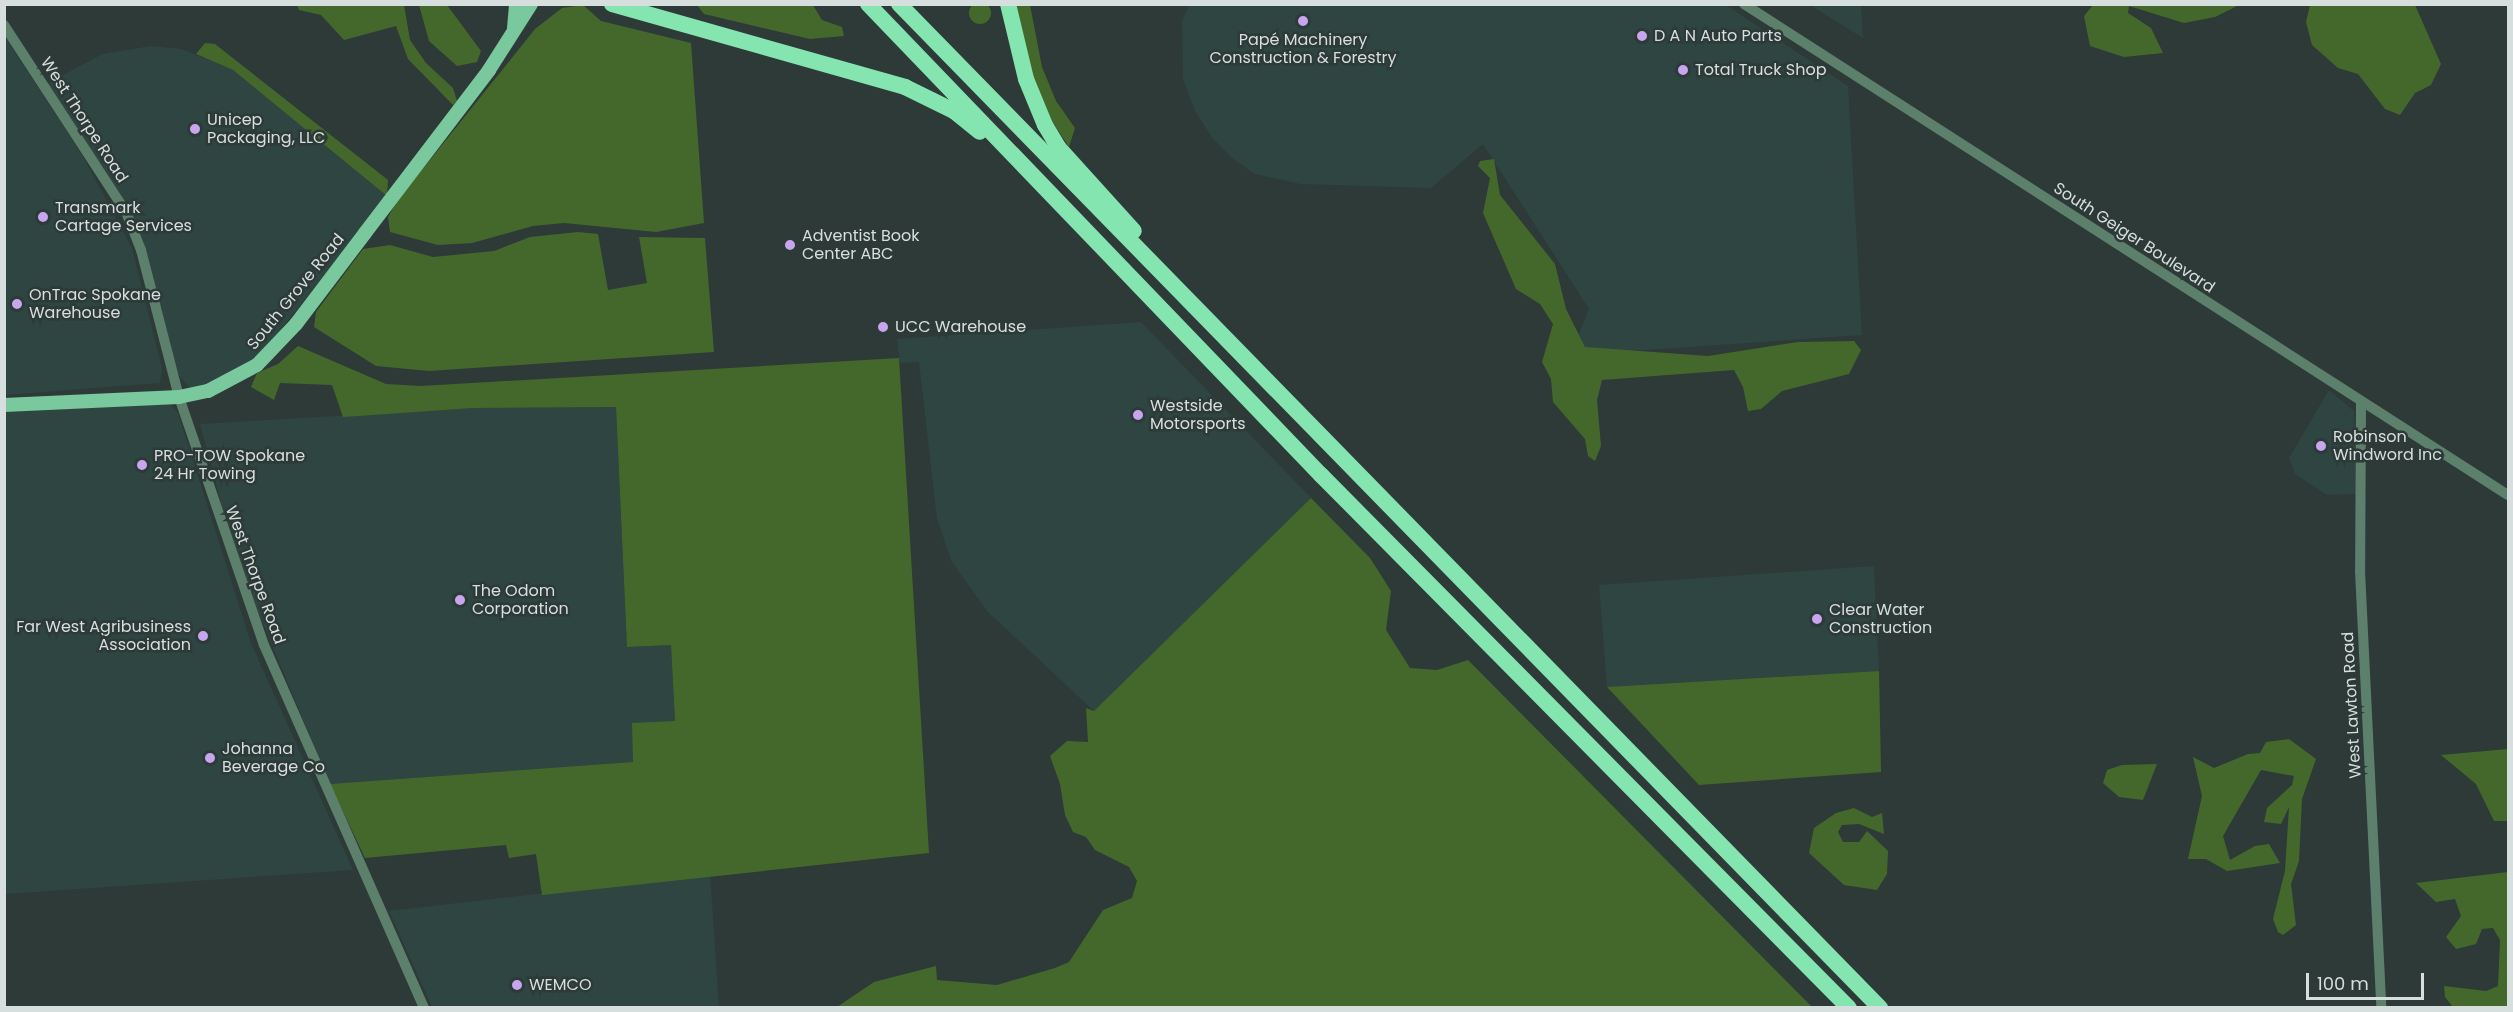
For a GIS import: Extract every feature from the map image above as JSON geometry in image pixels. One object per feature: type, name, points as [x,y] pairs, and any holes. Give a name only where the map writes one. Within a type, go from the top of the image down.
[{"type":"highway","points":[[612,4],[905,87],[954,111],[1024,164]]},
{"type":"highway","points":[[868,4],[1321,476],[1849,1008]]},
{"type":"highway","points":[[899,4],[1880,1008]]},
{"type":"highway","points":[[1008,4],[1026,79],[1058,147],[1155,254],[1195,309]]},
{"type":"main road","name":"South Grove Road","points":[[514,30],[516,4]]},
{"type":"main road","name":"South Grove Road","points":[[4,405],[179,397],[232,381],[274,349],[489,70],[531,4]]},
{"type":"street","name":"South Geiger Boulevard","points":[[1744,4],[2508,495]]},
{"type":"street","name":"West Thorpe Road","points":[[4,25],[126,212],[141,250],[179,397],[264,645],[424,1008]]},
{"type":"street","name":"West Lawton Road","points":[[2361,402],[2360,571],[2381,1008]]},
{"type":"shaded area","points":[[1190,4],[1726,5],[1848,86],[1862,335],[1616,352],[1585,347],[1579,334],[1589,309],[1483,144],[1431,188],[1300,184],[1255,174],[1232,158],[1213,139],[1195,111],[1183,79],[1182,21]]},
{"type":"shaded area","points":[[1810,5],[1861,5],[1863,38]]},
{"type":"shaded area","points":[[5,37],[82,155],[132,248],[162,368],[160,383],[5,395]]},
{"type":"shaded area","points":[[151,46],[182,49],[233,70],[387,196],[261,355],[237,373],[199,388],[189,387],[179,375],[123,198],[47,84],[102,54]]},
{"type":"shaded area","points":[[1141,322],[1311,498],[1094,711],[987,611],[952,562],[937,519],[919,362],[900,363],[897,339]]},
{"type":"shaded area","points":[[2329,390],[2354,411],[2356,494],[2327,495],[2295,474],[2289,458]]},
{"type":"shaded area","points":[[170,404],[178,413],[251,643],[353,870],[5,894],[4,411]]},
{"type":"shaded area","points":[[616,407],[627,647],[671,645],[675,721],[633,762],[330,784],[254,602],[228,529],[200,424],[473,408]]},
{"type":"shaded area","points":[[1874,566],[1879,671],[1607,687],[1599,585]]},
{"type":"shaded area","points":[[710,874],[719,1007],[432,1007],[389,911]]},
{"type":"green space","points":[[976,2],[984,2],[991,9],[991,17],[984,24],[976,24],[969,17],[969,9]]},
{"type":"green space","points":[[297,5],[404,5],[410,40],[426,63],[453,88],[457,101],[453,105],[408,59],[396,26],[344,40],[321,15],[299,10]]},
{"type":"green space","points":[[419,5],[447,5],[481,51],[477,62],[457,66],[429,41]]},
{"type":"green space","points":[[583,5],[601,21],[691,43],[704,223],[656,232],[564,223],[533,226],[472,243],[438,245],[390,232],[388,217],[397,201],[535,29],[562,8]]},
{"type":"green space","points":[[697,5],[813,5],[822,20],[842,27],[844,36],[810,39],[704,14]]},
{"type":"green space","points":[[1015,5],[1030,5],[1042,67],[1056,101],[1075,128],[1069,147],[1048,115],[1031,72]]},
{"type":"green space","points":[[2093,5],[2239,5],[2215,17],[2184,23],[2129,6],[2128,13],[2151,28],[2163,53],[2124,57],[2090,46],[2084,16]]},
{"type":"green space","points":[[2310,5],[2415,5],[2441,64],[2431,85],[2415,93],[2400,115],[2385,109],[2358,74],[2338,68],[2312,45],[2306,22]]},
{"type":"green space","points":[[205,43],[215,44],[388,180],[387,196],[233,70],[196,54]]},
{"type":"green space","points":[[1494,159],[1500,195],[1555,264],[1566,309],[1585,347],[1708,356],[1798,342],[1854,341],[1861,350],[1849,374],[1782,391],[1761,409],[1748,411],[1743,387],[1734,370],[1602,380],[1597,400],[1601,446],[1595,461],[1588,456],[1585,439],[1553,402],[1551,379],[1542,362],[1553,324],[1540,304],[1516,289],[1483,213],[1490,178],[1478,166],[1480,161]]},
{"type":"green space","points":[[578,232],[598,234],[608,290],[647,283],[639,237],[705,238],[714,352],[429,371],[376,366],[314,327],[316,312],[363,249],[390,245],[433,257],[494,251],[530,237]]},
{"type":"green space","points":[[298,346],[386,384],[421,386],[899,358],[929,853],[542,895],[536,854],[509,858],[506,845],[365,858],[330,784],[633,762],[632,723],[675,721],[671,645],[627,647],[616,407],[473,408],[343,417],[332,385],[280,383],[274,400],[251,387],[257,373],[278,364]]},
{"type":"green space","points":[[1311,498],[1370,558],[1391,591],[1386,630],[1410,668],[1437,670],[1468,660],[1812,1007],[837,1007],[874,982],[936,966],[937,980],[997,985],[1055,968],[1069,962],[1103,910],[1132,898],[1137,881],[1129,867],[1095,850],[1086,837],[1073,832],[1065,815],[1060,784],[1050,756],[1067,741],[1088,742],[1086,708],[1094,711]]},
{"type":"green space","points":[[1879,671],[1881,772],[1699,785],[1607,687]]},
{"type":"green space","points":[[2289,739],[2316,759],[2302,799],[2299,861],[2291,884],[2296,925],[2283,935],[2278,932],[2273,919],[2285,871],[2289,807],[2281,824],[2264,822],[2267,808],[2292,785],[2294,776],[2261,770],[2223,836],[2230,860],[2255,846],[2269,844],[2280,863],[2227,871],[2206,859],[2188,859],[2202,796],[2193,757],[2214,768],[2248,754],[2260,753],[2266,742]]},
{"type":"green space","points":[[2508,749],[2508,821],[2494,821],[2476,784],[2441,755]]},
{"type":"green space","points":[[2157,764],[2143,800],[2119,797],[2103,783],[2107,770],[2122,765]]},
{"type":"green space","points":[[1854,808],[1872,817],[1882,813],[1884,834],[1859,824],[1842,825],[1838,832],[1843,842],[1859,842],[1867,831],[1888,851],[1887,874],[1877,890],[1844,885],[1809,853],[1814,828],[1836,813]]},
{"type":"green space","points":[[2508,872],[2508,1007],[2453,1007],[2445,997],[2444,986],[2486,991],[2498,986],[2500,940],[2493,928],[2482,929],[2476,944],[2456,949],[2446,937],[2461,916],[2455,899],[2436,902],[2416,883]]},
{"type":"place","name":"Papé Machinery Construction & Forestry","points":[[1303,21]]},
{"type":"place","name":"D A N Auto Parts","points":[[1642,36]]},
{"type":"place","name":"Total Truck Shop","points":[[1683,70]]},
{"type":"place","name":"Unicep Packaging, LLC","points":[[195,129]]},
{"type":"place","name":"Transmark Cartage Services","points":[[43,217]]},
{"type":"place","name":"Adventist Book Center ABC","points":[[790,245]]},
{"type":"place","name":"OnTrac Spokane Warehouse","points":[[17,304]]},
{"type":"place","name":"UCC Warehouse","points":[[883,327]]},
{"type":"place","name":"Westside Motorsports","points":[[1138,415]]},
{"type":"place","name":"Robinson Windword Inc","points":[[2321,446]]},
{"type":"place","name":"PRO-TOW Spokane 24 Hr Towing","points":[[142,465]]},
{"type":"place","name":"The Odom Corporation","points":[[460,600]]},
{"type":"place","name":"Clear Water Construction","points":[[1817,619]]},
{"type":"place","name":"Far West Agribusiness Association","points":[[203,636]]},
{"type":"place","name":"Johanna Beverage Co","points":[[210,758]]},
{"type":"place","name":"WEMCO","points":[[517,985]]}]
